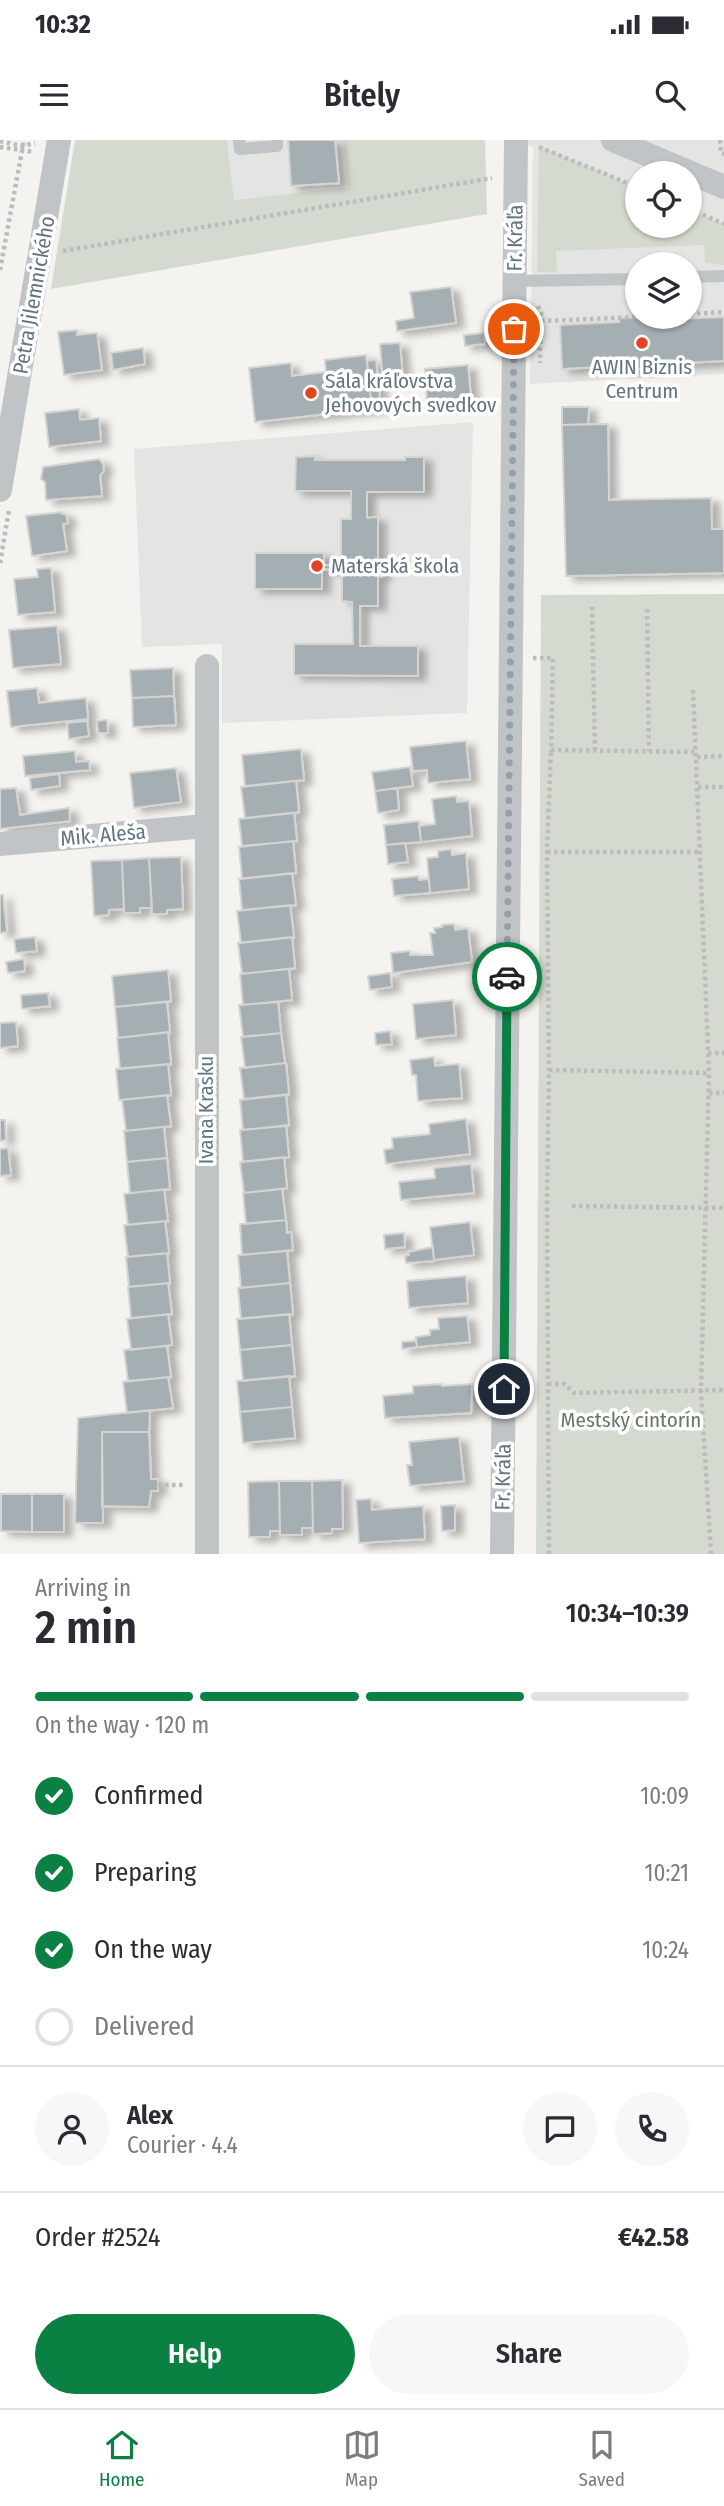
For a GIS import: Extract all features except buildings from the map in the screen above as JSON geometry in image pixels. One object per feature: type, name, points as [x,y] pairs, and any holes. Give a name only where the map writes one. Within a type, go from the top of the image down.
[{"type":"street","name":"Petra Jilemnického","points":[[0,490],[59,140]]},
{"type":"street","points":[[613,140],[724,187]]},
{"type":"street","name":"Fr. Kráľa","points":[[502,1554],[514,281],[527,143]]},
{"type":"street","name":"Ivana Krasku","points":[[206,1554],[207,666]]},
{"type":"street","name":"Mik. Aleša","points":[[0,844],[206,826]]},
{"type":"lane","points":[[239,140],[240,149],[277,146],[277,140]]},
{"type":"lane","points":[[702,277],[724,276]]},
{"type":"lane","points":[[514,281],[625,279]]},
{"type":"path","points":[[0,147],[47,140]]},
{"type":"path","points":[[720,140],[721,153],[724,155]]},
{"type":"path","points":[[0,141],[22,145]]},
{"type":"path","points":[[527,143],[625,182]]},
{"type":"path","points":[[0,270],[22,145]]},
{"type":"path","points":[[54,252],[493,178]]},
{"type":"path","points":[[702,214],[724,224]]},
{"type":"path","points":[[702,314],[724,313]]},
{"type":"path","points":[[541,321],[625,318]]},
{"type":"path","points":[[592,607],[595,751]]},
{"type":"path","points":[[647,608],[649,751]]},
{"type":"path","points":[[532,658],[553,658],[547,852],[550,1070],[547,1205],[549,1554]]},
{"type":"path","points":[[693,690],[709,1073],[701,1391],[711,1554]]},
{"type":"path","points":[[551,750],[649,751],[724,756]]},
{"type":"path","points":[[698,787],[724,787]]},
{"type":"path","points":[[547,852],[701,852]]},
{"type":"path","points":[[708,1053],[724,1053]]},
{"type":"path","points":[[550,1070],[709,1073]]},
{"type":"path","points":[[709,1093],[724,1093]]},
{"type":"path","points":[[572,1206],[724,1208]]},
{"type":"path","points":[[548,1384],[565,1384],[574,1393],[724,1390]]},
{"type":"shaded area","points":[[227,140],[343,140],[348,187],[234,200]]},
{"type":"shaded area","points":[[516,140],[724,140],[724,374],[530,384],[533,147]]},
{"type":"shaded area","points":[[473,422],[467,713],[222,723],[222,644],[142,647],[134,449]]},
{"type":"green space","points":[[75,140],[227,140],[234,200],[348,187],[343,140],[485,140],[487,214],[51,289]]},
{"type":"green space","points":[[539,146],[625,182],[625,238],[702,238],[702,214],[724,224],[724,265],[705,263],[704,245],[556,251],[557,272],[537,272]]},
{"type":"green space","name":"Mestský cintorín","points":[[724,594],[724,1554],[536,1554],[541,595]]},
{"type":"way so far","points":[[507,977],[514,329]]},
{"type":"place","name":"AWIN Biznis Centrum","points":[[642,343]]},
{"type":"place","name":"Sála kráľovstva Jehovových svedkov","points":[[311,393]]},
{"type":"place","name":"Materská škola","points":[[317,566]]},
{"type":"route","points":[[504,1389],[507,977]]}]
